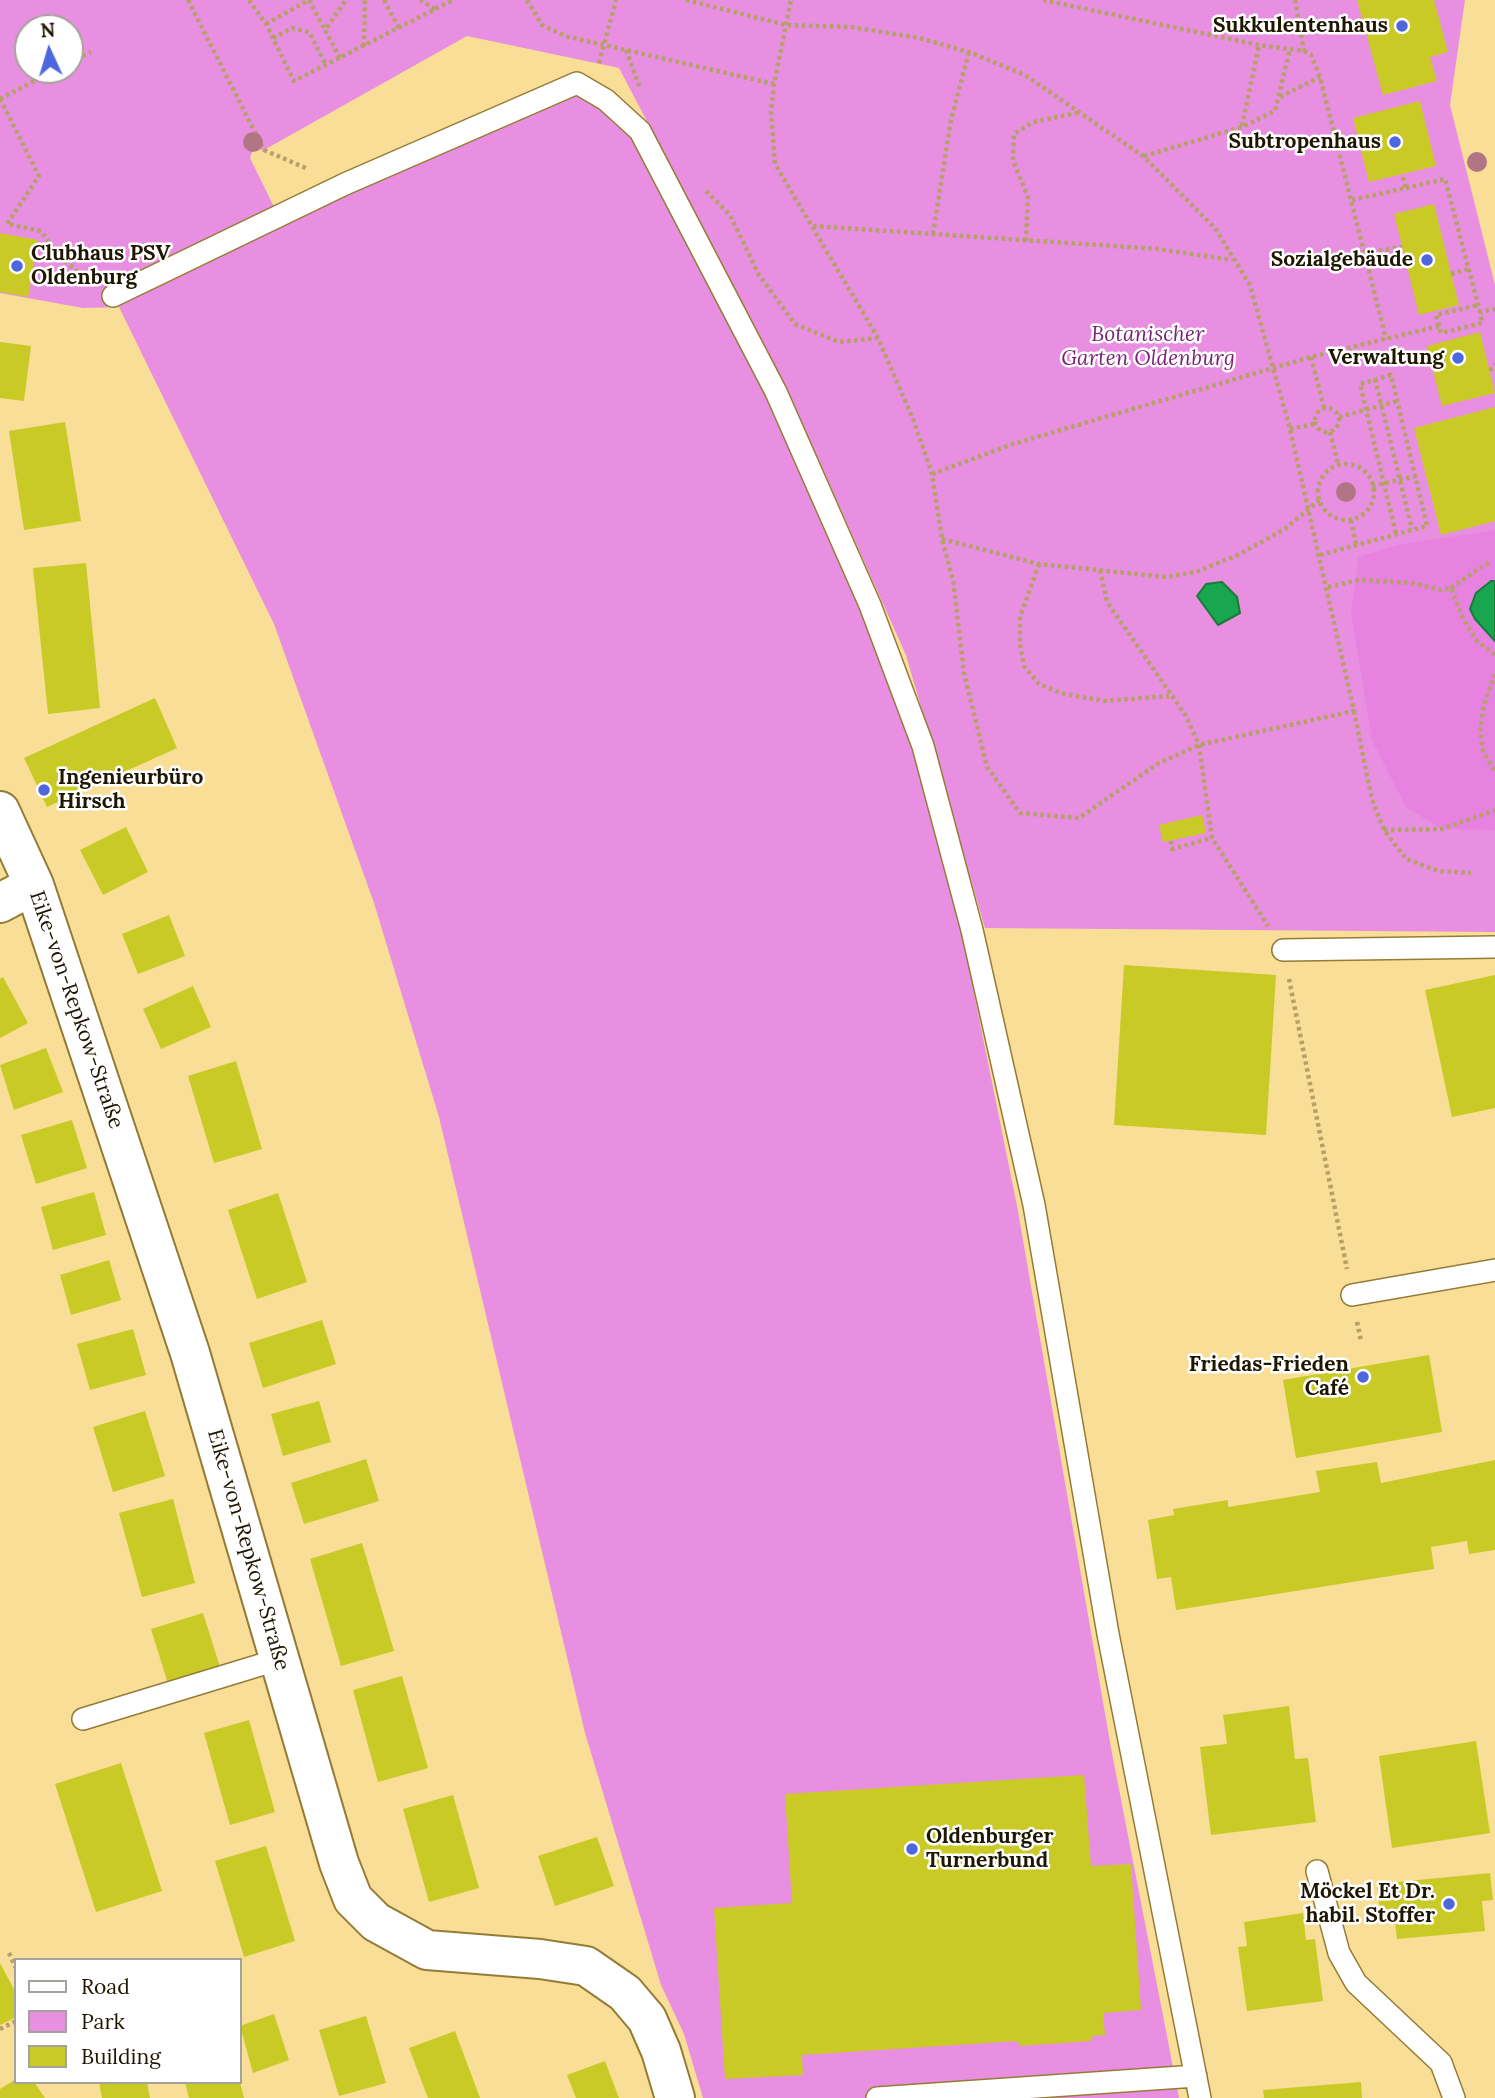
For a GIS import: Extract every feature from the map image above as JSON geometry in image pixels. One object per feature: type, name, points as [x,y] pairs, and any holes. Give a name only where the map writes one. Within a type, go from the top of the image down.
[{"type":"street","name":"Eike-von-Repkow-Straße","points":[[0,811],[34,886],[190,1353],[339,1863],[353,1899],[376,1922],[427,1950],[540,1959],[586,1966],[625,1993],[647,2019],[661,2051],[675,2098]]},
{"type":"street","points":[[0,903],[34,886]]},
{"type":"lane","points":[[113,296],[345,184],[578,83],[587,87],[640,131],[776,392],[870,605],[923,746],[972,930],[1034,1205],[1108,1634],[1200,2098]]},
{"type":"lane","points":[[1283,950],[1495,947]]},
{"type":"lane","points":[[1352,1295],[1495,1270]]},
{"type":"lane","points":[[83,1719],[280,1659]]},
{"type":"lane","points":[[1317,1871],[1339,1953],[1356,1983],[1441,2063],[1454,2098]]},
{"type":"lane","points":[[877,2098],[1196,2076]]},
{"type":"path","points":[[188,0],[264,150],[345,184]]},
{"type":"path","points":[[249,0],[266,24],[295,81],[453,0]]},
{"type":"path","points":[[266,24],[309,0],[340,58]]},
{"type":"path","points":[[325,30],[346,0]]},
{"type":"path","points":[[364,46],[366,0]]},
{"type":"path","points":[[384,0],[398,28]]},
{"type":"path","points":[[420,0],[435,9]]},
{"type":"path","points":[[527,0],[542,25],[565,36],[774,84]]},
{"type":"path","points":[[606,45],[616,0]]},
{"type":"path","points":[[686,0],[786,25],[919,38],[969,52],[1025,75],[1143,156],[1215,228],[1250,285],[1290,429],[1306,508],[1328,587],[1372,800],[1384,831],[1406,859],[1438,872],[1471,873]]},
{"type":"path","points":[[791,0],[771,112],[775,164],[878,338],[913,419],[932,474],[942,539],[953,580],[964,673],[987,767],[1020,813],[1079,818],[1159,763],[1199,745],[1354,712]]},
{"type":"path","points":[[1043,0],[1259,45],[1304,51],[1311,55],[1320,77],[1386,339]]},
{"type":"path","points":[[1295,0],[1304,51]]},
{"type":"path","points":[[273,38],[292,28],[309,32],[327,65]]},
{"type":"path","points":[[1242,127],[1259,45]]},
{"type":"path","points":[[1143,156],[1242,127],[1275,111],[1290,49]]},
{"type":"path","points":[[626,50],[637,86],[645,94]]},
{"type":"path","points":[[84,55],[91,51]]},
{"type":"path","points":[[933,234],[951,120],[969,52]]},
{"type":"path","points":[[1280,97],[1320,77]]},
{"type":"path","points":[[28,84],[0,99],[39,176],[7,224],[41,231],[58,255],[101,291],[113,296]]},
{"type":"path","points":[[1026,241],[1028,197],[1013,161],[1014,134],[1033,122],[1078,113]]},
{"type":"path","points":[[1402,174],[1406,188]]},
{"type":"path","points":[[1352,200],[1445,179],[1480,312],[1482,324],[1441,333],[1436,315],[1478,305]]},
{"type":"path","points":[[701,183],[730,215],[759,275],[795,324],[839,342],[878,338]]},
{"type":"path","points":[[813,226],[1158,249],[1233,260]]},
{"type":"path","points":[[1365,253],[1402,247]]},
{"type":"path","points":[[1451,274],[1468,269]]},
{"type":"path","points":[[1480,312],[1495,309]]},
{"type":"path","points":[[932,474],[1013,444],[1311,357],[1439,326]]},
{"type":"path","points":[[1311,357],[1324,408]]},
{"type":"path","points":[[1490,371],[1495,364]]},
{"type":"path","points":[[1320,555],[1427,526],[1391,375],[1360,384],[1396,534]]},
{"type":"path","points":[[1375,379],[1412,529]]},
{"type":"path","points":[[1339,417],[1398,401]]},
{"type":"path","points":[[1324,408],[1332,408],[1339,417],[1335,429],[1330,432],[1319,430],[1314,424],[1316,412],[1324,408]]},
{"type":"path","points":[[1290,429],[1314,424]]},
{"type":"path","points":[[1330,432],[1338,464]]},
{"type":"path","points":[[1338,464],[1354,464],[1370,476],[1372,486],[1368,511],[1351,520],[1327,514],[1319,500],[1319,484],[1324,473],[1338,464]]},
{"type":"path","points":[[1372,486],[1416,477]]},
{"type":"path","points":[[942,539],[1040,564],[1166,577],[1196,572],[1238,555],[1285,528],[1319,500]]},
{"type":"path","points":[[1351,520],[1356,544]]},
{"type":"path","points":[[1328,587],[1359,580],[1411,583],[1441,590],[1451,588],[1489,562]]},
{"type":"path","points":[[1040,564],[1020,617],[1024,666],[1039,684],[1060,693],[1104,701],[1170,696]]},
{"type":"path","points":[[1100,570],[1107,602],[1186,716],[1199,745],[1212,838],[1283,950],[1361,1341]]},
{"type":"path","points":[[1451,588],[1477,641],[1495,655]]},
{"type":"path","points":[[1495,674],[1484,704],[1480,730],[1483,751],[1495,772]]},
{"type":"path","points":[[1384,831],[1442,829],[1495,810]]},
{"type":"path","points":[[1171,841],[1172,849],[1212,838]]},
{"type":"path","points":[[9,1953],[14,1964]]},
{"type":"green space","name":"Botanischer Garten Oldenburg","points":[[0,0],[1465,0],[1450,105],[1495,285],[1495,932],[985,928],[906,655],[785,385],[619,68],[467,36],[264,150],[253,149],[250,158],[282,223],[580,94],[629,133],[767,398],[862,609],[915,756],[958,914],[1018,1211],[1111,1748],[1179,2098],[703,2098],[684,2034],[661,1985],[585,1733],[439,1117],[374,903],[274,624],[119,307],[83,308],[0,293]]},
{"type":"shaded area","points":[[1495,530],[1495,830],[1442,829],[1406,807],[1372,740],[1351,612],[1359,557],[1397,545]]},
{"type":"shaded area","points":[[1491,581],[1495,581],[1495,641],[1475,619],[1470,609],[1476,593]]},
{"type":"shaded area","points":[[1222,582],[1237,597],[1240,613],[1218,625],[1197,596],[1206,584]]},
{"type":"building","name":"Sukkulentenhaus","points":[[1357,0],[1434,0],[1448,52],[1430,57],[1437,81],[1383,95]]},
{"type":"building","name":"Subtropenhaus","points":[[1420,101],[1436,166],[1369,182],[1353,118]]},
{"type":"building","name":"Sozialgebäude","points":[[1434,204],[1459,305],[1419,315],[1394,214]]},
{"type":"building","name":"Clubhaus PSV Oldenburg","points":[[0,233],[38,240],[28,297],[0,292]]},
{"type":"building","name":"Verwaltung","points":[[1480,332],[1495,393],[1442,406],[1427,346]]},
{"type":"building","points":[[0,342],[31,346],[24,401],[0,398]]},
{"type":"building","points":[[1495,407],[1495,521],[1441,535],[1414,428]]},
{"type":"building","points":[[65,422],[81,521],[24,530],[9,431]]},
{"type":"building","points":[[86,563],[100,708],[48,714],[33,568]]},
{"type":"building","points":[[155,698],[177,748],[47,807],[24,758]]},
{"type":"building","points":[[1202,815],[1206,833],[1163,842],[1159,825]]},
{"type":"building","points":[[126,827],[148,872],[103,895],[80,850]]},
{"type":"building","points":[[169,915],[185,956],[138,974],[122,934]]},
{"type":"building","points":[[1124,965],[1276,975],[1266,1135],[1114,1125]]},
{"type":"building","points":[[1495,975],[1495,1108],[1452,1117],[1425,990]]},
{"type":"building","points":[[3,977],[28,1023],[0,1038],[0,979]]},
{"type":"building","points":[[193,986],[211,1027],[161,1049],[143,1009]]},
{"type":"building","points":[[46,1048],[63,1092],[14,1110],[0,1065]]},
{"type":"building","points":[[236,1061],[262,1149],[214,1163],[188,1076]]},
{"type":"building","points":[[72,1120],[87,1168],[36,1184],[21,1135]]},
{"type":"building","points":[[94,1192],[106,1235],[53,1250],[41,1207]]},
{"type":"building","points":[[278,1193],[307,1282],[257,1299],[228,1210]]},
{"type":"building","points":[[109,1260],[121,1300],[71,1315],[60,1275]]},
{"type":"building","points":[[322,1320],[336,1364],[263,1388],[249,1343]]},
{"type":"building","points":[[133,1329],[146,1375],[90,1390],[77,1344]]},
{"type":"building","points":[[1429,1355],[1442,1432],[1296,1458],[1283,1380]]},
{"type":"building","points":[[319,1401],[331,1442],[283,1456],[271,1414]]},
{"type":"building","points":[[145,1411],[165,1476],[113,1492],[93,1427]]},
{"type":"building","points":[[366,1459],[379,1501],[304,1524],[291,1483]]},
{"type":"building","points":[[1495,1460],[1495,1550],[1469,1554],[1467,1541],[1431,1547],[1434,1569],[1176,1610],[1171,1577],[1157,1579],[1148,1520],[1174,1515],[1173,1509],[1228,1500],[1228,1507],[1320,1492],[1316,1471],[1377,1462],[1381,1483]]},
{"type":"building","points":[[173,1499],[195,1583],[142,1597],[119,1513]]},
{"type":"building","points":[[362,1543],[394,1651],[341,1666],[310,1559]]},
{"type":"building","points":[[203,1613],[221,1670],[169,1687],[151,1629]]},
{"type":"building","points":[[402,1676],[428,1768],[378,1782],[353,1690]]},
{"type":"building","points":[[1289,1706],[1295,1759],[1308,1758],[1316,1822],[1211,1835],[1200,1747],[1227,1744],[1223,1715]]},
{"type":"building","points":[[249,1720],[275,1812],[230,1825],[204,1733]]},
{"type":"building","points":[[1476,1741],[1490,1833],[1392,1848],[1379,1756]]},
{"type":"building","points":[[121,1763],[162,1891],[96,1912],[55,1784]]},
{"type":"building","points":[[1084,1775],[1091,1866],[1131,1864],[1141,2010],[1103,2013],[1105,2035],[1091,2036],[1092,2041],[1019,2046],[1018,2041],[802,2055],[803,2075],[725,2079],[714,1908],[792,1903],[785,1794]]},
{"type":"building","points":[[453,1795],[479,1888],[429,1902],[403,1809]]},
{"type":"building","points":[[597,1837],[614,1886],[555,1906],[538,1856]]},
{"type":"building","points":[[266,1846],[295,1941],[244,1957],[215,1861]]},
{"type":"building","points":[[1490,1873],[1493,1900],[1482,1901],[1485,1931],[1397,1939],[1394,1913],[1380,1914],[1377,1884]]},
{"type":"building","points":[[1303,1913],[1306,1940],[1315,1939],[1323,2001],[1247,2011],[1238,1947],[1247,1946],[1244,1922]]},
{"type":"building","points":[[0,1963],[14,1989],[14,2018],[0,2025]]},
{"type":"building","points":[[274,2014],[289,2060],[253,2073],[242,2025]]},
{"type":"building","points":[[366,2016],[386,2083],[339,2096],[319,2030]]},
{"type":"building","points":[[455,2031],[480,2098],[428,2098],[409,2048]]},
{"type":"building","points":[[605,2061],[619,2098],[576,2098],[567,2075]]},
{"type":"building","points":[[14,2080],[14,2084],[35,2084],[45,2098],[0,2098],[0,2089]]},
{"type":"building","points":[[1361,2082],[1362,2098],[1264,2098],[1263,2090]]},
{"type":"building","points":[[99,2084],[147,2084],[150,2098],[102,2098]]},
{"type":"building","points":[[186,2084],[240,2084],[244,2098],[189,2098]]},
{"type":"place","name":"Sukkulentenhaus","points":[[1402,26]]},
{"type":"place","name":"Subtropenhaus","points":[[1395,142]]},
{"type":"place","name":"Sozialgebäude","points":[[1427,260]]},
{"type":"place","name":"Clubhaus PSV Oldenburg","points":[[17,266]]},
{"type":"place","name":"Verwaltung","points":[[1458,358]]},
{"type":"place","name":"Ingenieurbüro Hirsch","points":[[44,790]]},
{"type":"place","name":"Friedas-Frieden Café","points":[[1363,1377]]},
{"type":"place","name":"Oldenburger Turnerbund","points":[[912,1849]]},
{"type":"place","name":"Möckel Et Dr. habil. Stoffer","points":[[1449,1904]]}]
